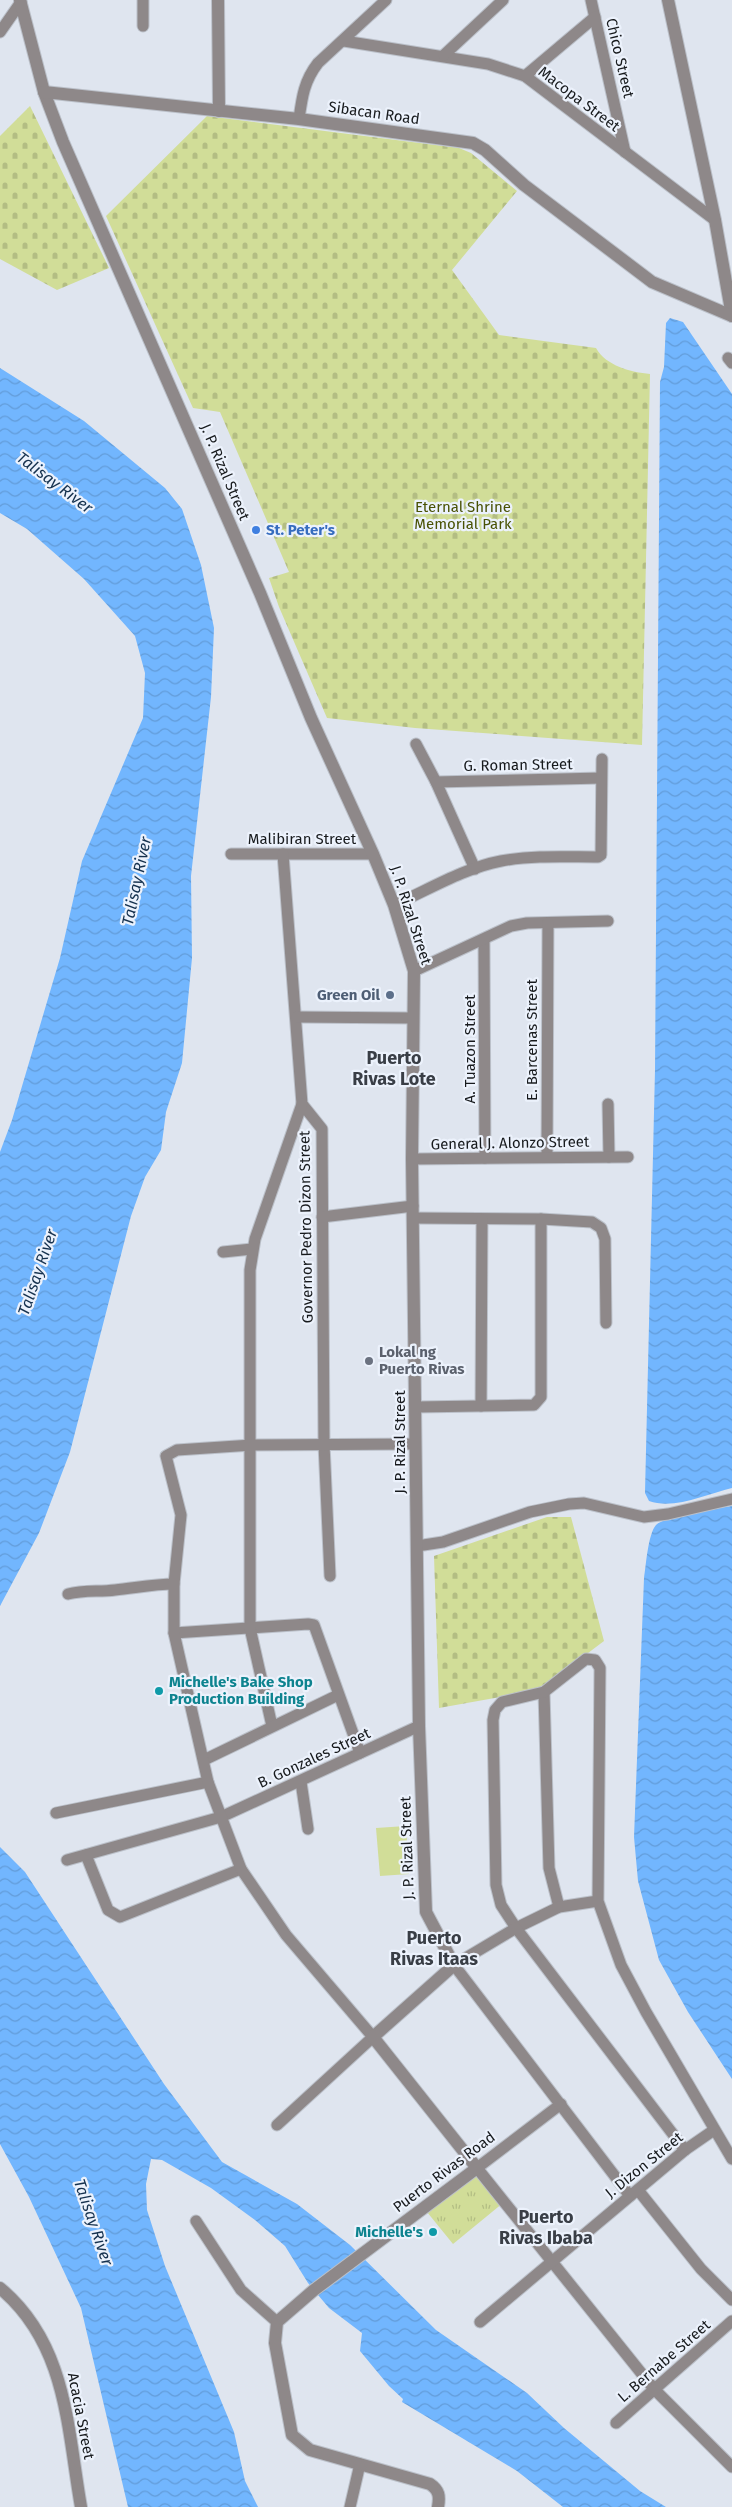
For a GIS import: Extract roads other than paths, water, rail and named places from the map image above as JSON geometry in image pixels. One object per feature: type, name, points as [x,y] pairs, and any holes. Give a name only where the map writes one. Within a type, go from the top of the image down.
[{"type":"street","points":[[143,0],[144,26]]},
{"type":"street","points":[[218,0],[219,111]]},
{"type":"street","points":[[299,119],[304,86],[309,74],[318,63],[344,41],[386,0]]},
{"type":"street","points":[[444,55],[503,0]]},
{"type":"street","name":"Chico Street","points":[[591,0],[626,152]]},
{"type":"street","points":[[668,0],[715,220],[732,316]]},
{"type":"street","points":[[0,32],[21,1]]},
{"type":"street","name":"J. P. Rizal Street","points":[[21,1],[44,92],[85,193],[256,584],[311,718],[373,854],[394,905],[414,971],[412,1159],[419,1726],[426,1912],[454,1965]]},
{"type":"street","points":[[525,76],[595,17]]},
{"type":"street","name":"Macopa Street","points":[[344,41],[444,55],[488,64],[525,76],[715,220]]},
{"type":"street","name":"Sibacan Road","points":[[44,92],[299,119],[473,143],[485,150],[524,184],[652,282],[732,316]]},
{"type":"street","points":[[416,744],[436,782],[475,869]]},
{"type":"street","points":[[394,905],[475,869],[502,861],[534,857],[598,857],[601,855],[602,759]]},
{"type":"street","name":"G. Roman Street","points":[[436,782],[601,778]]},
{"type":"street","name":"Malibiran Street","points":[[231,854],[373,854]]},
{"type":"street","points":[[272,1726],[250,1628],[252,1445],[250,1294],[252,1249],[302,1104],[297,1018],[283,854]]},
{"type":"street","points":[[414,971],[511,926],[527,923],[548,924],[608,921]]},
{"type":"street","name":"E. Barcenas Street","points":[[547,1158],[548,924]]},
{"type":"street","name":"A. Tuazon Street","points":[[484,940],[485,1158]]},
{"type":"street","points":[[297,1018],[412,1018]]},
{"type":"street","name":"Governor Pedro Dizon Street","points":[[302,1104],[322,1129],[324,1444],[330,1576]]},
{"type":"street","name":"General J. Alonzo Street","points":[[608,1104],[609,1157]]},
{"type":"street","name":"General J. Alonzo Street","points":[[412,1159],[628,1157]]},
{"type":"street","points":[[322,1217],[413,1212],[482,1220],[541,1219],[592,1222],[601,1228],[605,1239],[606,1323]]},
{"type":"street","points":[[416,1407],[534,1404],[541,1398],[541,1219]]},
{"type":"street","points":[[481,1406],[482,1220]]},
{"type":"street","points":[[223,1252],[252,1249]]},
{"type":"street","points":[[416,1444],[252,1445],[177,1450],[166,1456],[181,1515],[174,1584],[174,1633],[208,1782],[240,1869],[286,1935],[374,2037],[654,2390],[732,2467]]},
{"type":"street","points":[[417,1546],[443,1542],[530,1512],[569,1504],[584,1503],[644,1517],[668,1514],[732,1499]]},
{"type":"street","points":[[68,1594],[80,1591],[122,1590],[149,1584],[174,1584]]},
{"type":"street","points":[[174,1633],[314,1625],[360,1753]]},
{"type":"street","points":[[685,2150],[516,1928],[501,1905],[496,1886],[493,1720],[495,1710],[502,1702],[544,1692],[586,1659],[595,1660],[600,1668],[598,1901],[621,1965],[732,2159]]},
{"type":"street","points":[[544,1692],[549,1868],[559,1907]]},
{"type":"street","points":[[204,1760],[338,1695]]},
{"type":"street","name":"B. Gonzales Street","points":[[67,1860],[221,1817],[301,1782],[419,1726]]},
{"type":"street","points":[[56,1813],[208,1782]]},
{"type":"street","points":[[301,1782],[308,1829]]},
{"type":"street","points":[[86,1855],[108,1910],[120,1917],[240,1869]]},
{"type":"street","points":[[277,2125],[454,1965],[516,1928],[559,1907],[598,1901]]},
{"type":"street","points":[[454,1965],[561,2104],[634,2193],[701,2269],[732,2300]]},
{"type":"street","name":"Puerto Rivas Road","points":[[277,2322],[314,2290],[561,2104]]},
{"type":"street","name":"J. Dizon Street","points":[[480,2322],[550,2261],[685,2150],[714,2130]]},
{"type":"street","points":[[196,2221],[241,2290],[277,2322],[275,2343],[292,2435],[310,2450],[430,2484],[437,2489],[440,2496],[438,2507]]},
{"type":"street","name":"Acacia Street","points":[[0,2288],[16,2302],[44,2340],[59,2378],[81,2507]]},
{"type":"street","name":"L. Bernabe Street","points":[[616,2423],[732,2321]]},
{"type":"street","points":[[350,2507],[360,2464]]},
{"type":"water","points":[[670,318],[683,322],[732,394],[732,1488],[669,1504],[649,1501],[645,1493],[655,1070],[660,382],[664,367],[666,323]]},
{"type":"water","name":"Talisay River","points":[[0,368],[84,421],[165,488],[182,509],[201,565],[214,628],[211,697],[191,876],[192,958],[182,1063],[166,1112],[161,1150],[145,1177],[131,1216],[70,1452],[39,1533],[0,1606],[0,1152],[12,1120],[60,958],[82,861],[143,718],[145,673],[135,636],[84,579],[27,529],[0,513]]},
{"type":"water","points":[[732,1506],[732,2079],[688,2012],[659,1960],[638,1881],[634,1837],[644,1578],[651,1535],[656,1525],[661,1522],[692,1513]]},
{"type":"water","name":"Talisay River","points":[[0,1847],[25,1872],[164,2084],[222,2162],[297,2204],[350,2245],[436,2330],[527,2393],[564,2428],[640,2491],[666,2507],[563,2507],[517,2471],[402,2402],[403,2399],[389,2386],[360,2351],[362,2333],[329,2308],[308,2283],[285,2246],[255,2220],[211,2188],[162,2160],[151,2159],[146,2184],[147,2210],[165,2266],[234,2432],[245,2481],[258,2507],[128,2507],[81,2308],[29,2197],[0,2144]]},
{"type":"place","name":"St. Peter's","points":[[256,530]]},
{"type":"place","name":"Green Oil","points":[[390,995]]},
{"type":"place","name":"Lokal ng Puerto Rivas","points":[[369,1361]]},
{"type":"place","name":"Michelle's Bake Shop Production Building","points":[[159,1691]]},
{"type":"place","name":"Michelle's","points":[[433,2232]]},
{"type":"district","name":"Puerto Rivas Lote","points":[[394,1068]]},
{"type":"district","name":"Puerto Rivas Itaas","points":[[434,1948]]},
{"type":"district","name":"Puerto Rivas Ibaba","points":[[546,2227]]},
{"type":"park label","name":"Eternal Shrine Memorial Park","points":[[463,516]]}]
